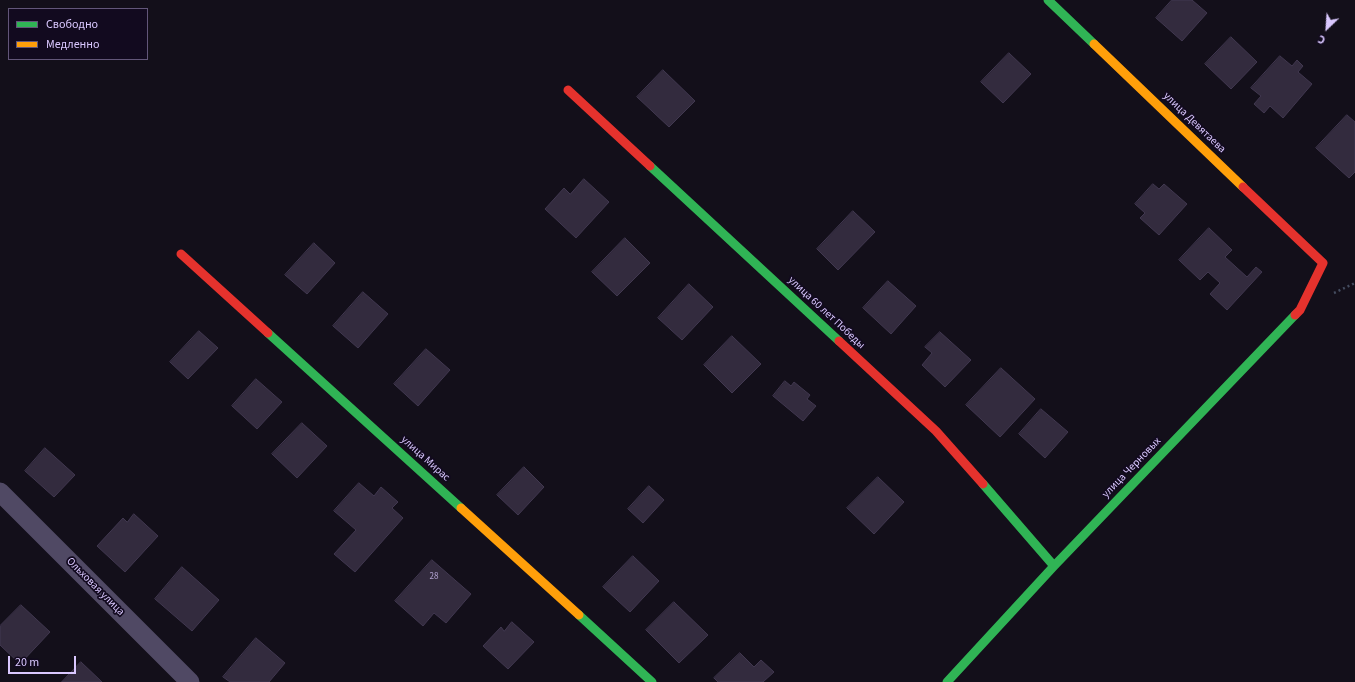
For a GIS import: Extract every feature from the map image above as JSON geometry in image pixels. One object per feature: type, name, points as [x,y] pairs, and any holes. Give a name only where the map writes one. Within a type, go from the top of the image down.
[{"type":"street","name":"улица Девятаева","points":[[1048,0],[1324,263]]},
{"type":"street","name":"улица 60 лет Победы","points":[[568,90],[936,431],[1054,566]]},
{"type":"street","name":"улица Мирас","points":[[181,254],[652,682]]},
{"type":"street","name":"улица Черновых","points":[[947,682],[1054,566],[1300,310],[1324,263]]},
{"type":"street","name":"Ольховая улица","points":[[0,492],[190,682]]},
{"type":"building","points":[[1172,0],[1192,0],[1207,13],[1182,41],[1156,18]]},
{"type":"building","points":[[1231,37],[1257,62],[1231,89],[1205,64]]},
{"type":"building","points":[[1009,53],[1031,74],[1003,103],[981,82]]},
{"type":"building","points":[[1280,56],[1292,66],[1297,60],[1303,66],[1298,72],[1312,84],[1283,118],[1270,106],[1264,113],[1254,104],[1261,96],[1251,88]]},
{"type":"building","points":[[663,70],[695,101],[669,127],[637,97]]},
{"type":"building","points":[[1347,115],[1355,122],[1355,172],[1349,178],[1316,148]]},
{"type":"building","points":[[584,179],[609,202],[576,238],[545,209],[564,188],[570,194]]},
{"type":"building","points":[[1153,184],[1159,189],[1164,184],[1187,204],[1159,235],[1140,218],[1145,213],[1135,204]]},
{"type":"building","points":[[853,211],[875,232],[838,270],[817,249]]},
{"type":"building","points":[[1209,228],[1232,250],[1225,257],[1247,277],[1256,267],[1262,272],[1227,310],[1210,294],[1220,283],[1208,272],[1200,280],[1179,260]]},
{"type":"building","points":[[625,238],[650,263],[617,296],[592,272]]},
{"type":"building","points":[[314,243],[335,263],[307,294],[285,275]]},
{"type":"building","points":[[888,281],[916,306],[891,334],[863,308]]},
{"type":"building","points":[[689,284],[713,307],[682,340],[658,318]]},
{"type":"building","points":[[363,292],[388,314],[358,348],[333,326]]},
{"type":"building","points":[[199,331],[218,348],[188,379],[170,362]]},
{"type":"building","points":[[940,332],[971,360],[945,387],[922,365],[932,353],[925,347]]},
{"type":"building","points":[[732,336],[761,364],[732,393],[704,365]]},
{"type":"building","points":[[426,349],[450,370],[418,406],[394,384]]},
{"type":"building","points":[[1001,368],[1035,399],[1000,437],[966,405]]},
{"type":"building","points":[[256,379],[282,402],[257,429],[232,406]]},
{"type":"building","points":[[785,381],[791,386],[794,382],[810,395],[807,399],[816,406],[803,421],[773,396]]},
{"type":"building","points":[[1041,409],[1068,432],[1045,458],[1019,434]]},
{"type":"building","points":[[302,423],[327,446],[297,478],[272,454]]},
{"type":"building","points":[[45,448],[75,475],[54,497],[25,471]]},
{"type":"building","points":[[524,467],[544,487],[518,515],[497,495]]},
{"type":"building","points":[[878,477],[904,502],[874,534],[847,508]]},
{"type":"building","points":[[359,483],[374,496],[381,487],[398,502],[392,508],[403,518],[355,572],[334,554],[356,530],[334,511]]},
{"type":"building","points":[[649,486],[664,500],[643,523],[628,509]]},
{"type":"building","points":[[134,514],[158,536],[125,572],[97,546],[123,518],[127,522]]},
{"type":"building","points":[[633,556],[659,581],[630,612],[603,587]]},
{"type":"building","points":[[432,560],[471,594],[446,623],[434,613],[423,626],[395,601]]},
{"type":"building","points":[[182,567],[219,600],[192,631],[155,599]]},
{"type":"building","points":[[674,602],[708,635],[679,663],[646,630]]},
{"type":"building","points":[[21,605],[50,632],[20,664],[0,645],[0,626]]},
{"type":"building","points":[[512,622],[534,642],[508,669],[483,646],[501,627],[504,631]]},
{"type":"building","points":[[256,638],[285,663],[269,682],[230,682],[223,677]]},
{"type":"building","points":[[740,653],[754,667],[761,660],[774,672],[763,682],[718,682],[714,678]]},
{"type":"building","points":[[81,662],[102,682],[62,682]]},
{"type":"traffic: fast","points":[[1048,0],[1094,44]]},
{"type":"traffic: fast","points":[[650,166],[839,341]]},
{"type":"traffic: fast","points":[[947,682],[1054,566],[1295,315]]},
{"type":"traffic: fast","points":[[268,333],[461,508]]},
{"type":"traffic: fast","points":[[983,484],[1054,566]]},
{"type":"traffic: fast","points":[[579,615],[652,682]]},
{"type":"traffic: slow","points":[[1094,44],[1243,187]]},
{"type":"traffic: slow","points":[[461,508],[579,615]]},
{"type":"traffic: jam","points":[[568,90],[650,166]]},
{"type":"traffic: jam","points":[[1243,187],[1323,263],[1300,310],[1295,315]]},
{"type":"traffic: jam","points":[[181,254],[268,333]]},
{"type":"traffic: jam","points":[[839,341],[936,431],[983,484]]}]
